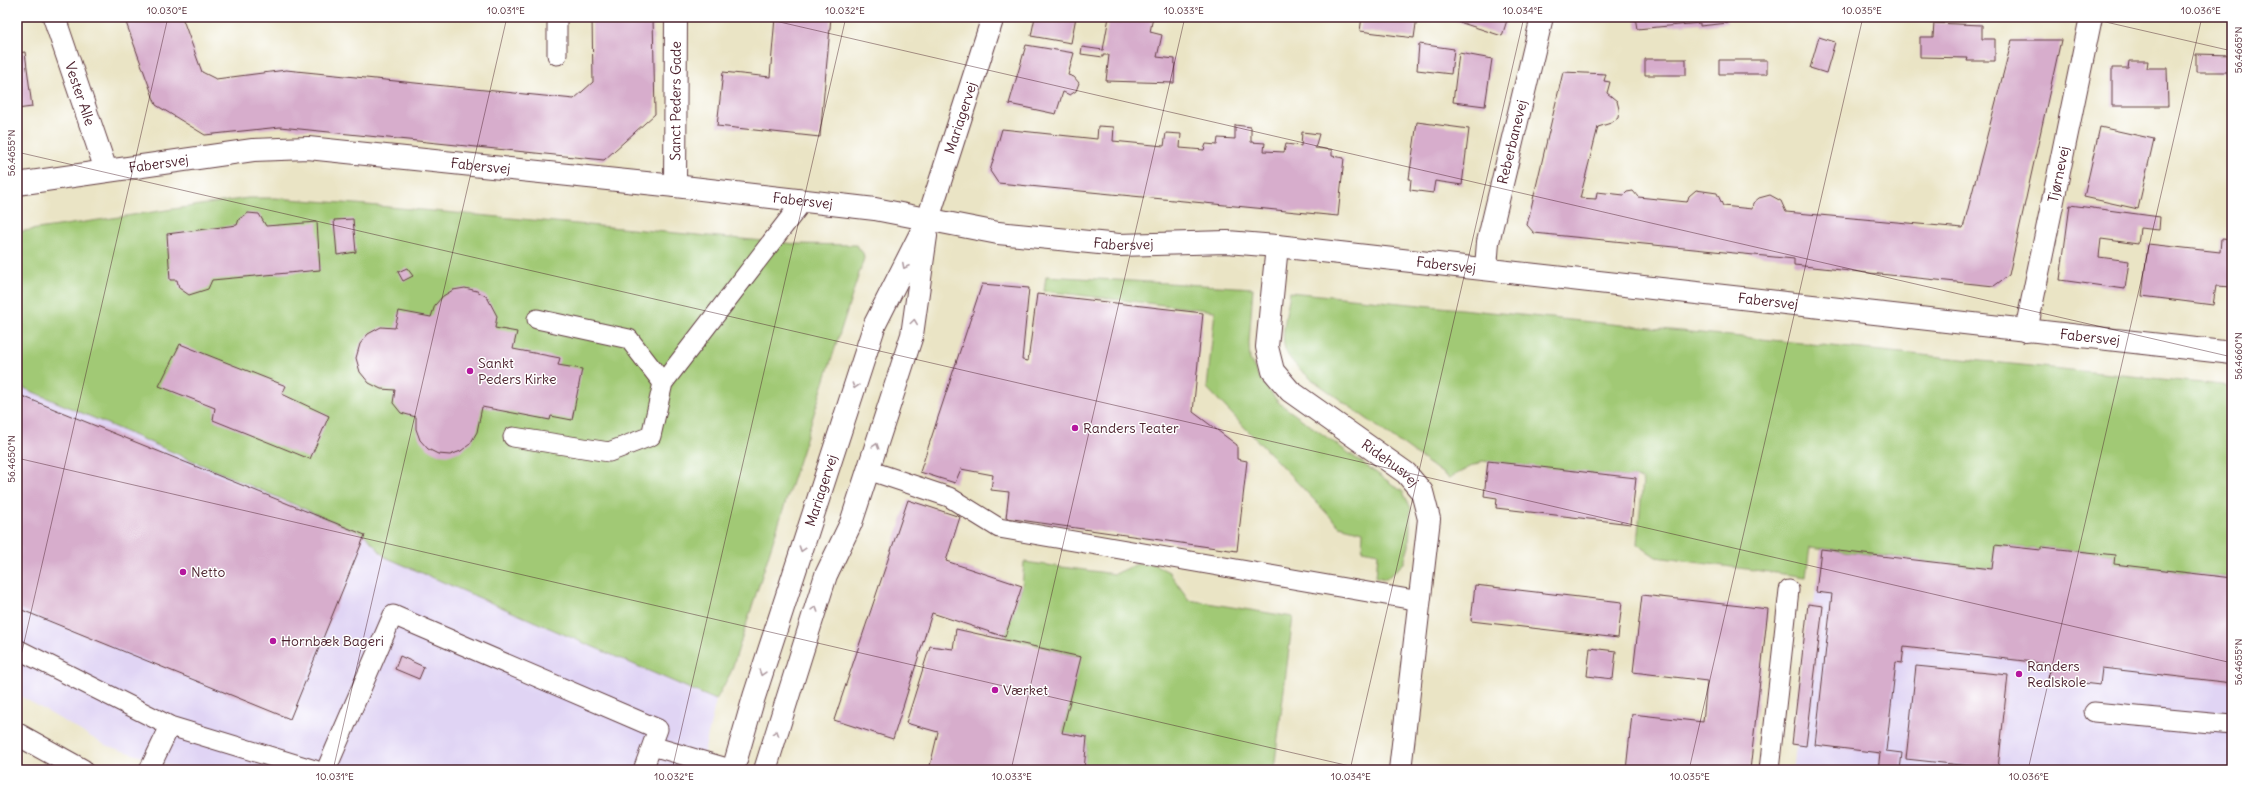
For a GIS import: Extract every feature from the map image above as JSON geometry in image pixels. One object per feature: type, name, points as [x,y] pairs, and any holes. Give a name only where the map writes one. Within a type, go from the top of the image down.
[{"type":"street","name":"Vester Alle","points":[[54,17],[106,170]]},
{"type":"street","name":"Sanct Peders Gade","points":[[675,186],[676,17]]},
{"type":"street","name":"Mariagervej","points":[[733,770],[754,697],[875,324],[928,219],[993,17]]},
{"type":"street","name":"Reberbanevej","points":[[1486,268],[1488,242],[1542,17]]},
{"type":"street","name":"Tjørnevej","points":[[2026,331],[2091,17]]},
{"type":"street","name":"Fabersvej","points":[[17,184],[252,150],[308,148],[675,186],[875,209],[998,233],[1119,245],[1228,242],[1277,246],[1486,268],[2026,331],[2232,353]]},
{"type":"street","name":"Mariagervej","points":[[764,770],[826,575],[851,523],[912,335],[928,219]]},
{"type":"street","name":"Ridehusvej","points":[[1277,246],[1267,347],[1273,370],[1290,392],[1406,473],[1422,492],[1429,519],[1400,770]]},
{"type":"street","points":[[17,734],[82,770]]},
{"type":"lane","points":[[557,17],[557,55]]},
{"type":"lane","points":[[513,437],[609,452],[651,436],[662,383],[803,201]]},
{"type":"lane","points":[[537,319],[629,339],[662,383]]},
{"type":"lane","points":[[868,470],[949,497],[999,528],[1420,601]]},
{"type":"lane","points":[[1769,770],[1789,590]]},
{"type":"lane","points":[[326,770],[393,615],[658,729],[643,770]]},
{"type":"lane","points":[[17,649],[170,726],[315,770]]},
{"type":"lane","points":[[2094,712],[2232,725]]},
{"type":"lane","points":[[149,770],[170,726]]},
{"type":"lane","points":[[652,746],[733,770]]},
{"type":"shaded area","points":[[17,385],[365,535],[385,557],[716,700],[700,770],[183,770],[105,745],[17,694]]},
{"type":"shaded area","name":"Randers Realskole","points":[[1995,545],[2040,550],[2041,547],[2115,555],[2114,564],[2232,578],[2232,770],[1793,770],[1821,549],[1992,569]]},
{"type":"green space","points":[[248,198],[275,198],[356,204],[797,244],[856,245],[863,253],[864,258],[731,672],[716,700],[385,557],[365,535],[17,385],[17,232]]},
{"type":"green space","points":[[1046,276],[1253,288],[1249,343],[1250,360],[1261,380],[1279,403],[1403,492],[1411,508],[1409,546],[1404,563],[1386,579],[1376,577],[1378,553],[1362,550],[1363,532],[1339,526],[1207,388],[1215,311],[1044,291]]},
{"type":"green space","points":[[1290,292],[2232,386],[2232,578],[2114,564],[2115,555],[2041,547],[2041,550],[1995,545],[1992,569],[1810,547],[1806,577],[1656,557],[1637,544],[1643,479],[1482,461],[1449,478],[1310,378],[1289,357],[1285,349],[1283,337]]},
{"type":"green space","points":[[1024,562],[1115,574],[1137,564],[1153,564],[1169,572],[1189,600],[1293,617],[1274,770],[1084,770],[1087,737],[1062,733],[1080,657],[1005,637],[1022,586]]},
{"type":"building","points":[[124,17],[182,17],[202,72],[216,79],[286,70],[574,99],[593,82],[592,17],[653,17],[655,114],[604,160],[280,127],[205,135],[156,105]]},
{"type":"building","points":[[775,17],[831,17],[820,137],[717,126],[723,72],[770,77]]},
{"type":"building","points":[[1035,17],[1076,17],[1071,43],[1031,36]]},
{"type":"building","points":[[1109,17],[1153,17],[1150,32],[1162,35],[1157,57],[1175,59],[1174,83],[1106,81],[1109,55],[1103,55],[1103,57],[1081,54],[1082,47],[1103,50]]},
{"type":"building","points":[[1362,17],[1417,17],[1414,38],[1360,31]]},
{"type":"building","points":[[1454,17],[1508,17],[1502,36],[1453,20]]},
{"type":"building","points":[[1635,17],[1727,17],[1728,23],[1700,26],[1700,23],[1637,29]]},
{"type":"building","points":[[1934,23],[1982,25],[1982,39],[1995,39],[1995,61],[1967,61],[1968,58],[1920,57],[1920,37],[1933,37]]},
{"type":"building","points":[[1819,37],[1835,42],[1826,73],[1810,68]]},
{"type":"building","points":[[2012,40],[2061,40],[2009,275],[1994,286],[1794,265],[1794,259],[1534,233],[1527,225],[1563,72],[1606,74],[1604,81],[1610,82],[1607,93],[1617,101],[1619,109],[1618,118],[1611,123],[1598,127],[1580,198],[1596,199],[1597,192],[1624,195],[1627,192],[1633,191],[1638,197],[1687,202],[1689,196],[1696,190],[1717,193],[1723,206],[1752,209],[1753,203],[1759,198],[1770,195],[1781,201],[1786,212],[1963,228]]},
{"type":"building","points":[[1419,44],[1454,49],[1451,74],[1417,70]]},
{"type":"building","points":[[1026,45],[1074,53],[1068,75],[1074,77],[1079,83],[1076,91],[1070,95],[1063,92],[1056,114],[1009,104]]},
{"type":"building","points":[[25,52],[32,107],[17,109],[17,53]]},
{"type":"building","points":[[1459,53],[1492,59],[1485,106],[1453,102]]},
{"type":"building","points":[[2196,54],[2232,55],[2232,72],[2196,72]]},
{"type":"building","points":[[1645,59],[1686,59],[1686,75],[1645,75]]},
{"type":"building","points":[[1719,60],[1767,60],[1767,74],[1719,74]]},
{"type":"building","points":[[2129,61],[2148,61],[2147,68],[2167,68],[2168,106],[2112,106],[2112,68],[2128,68]]},
{"type":"building","points":[[1417,122],[1469,129],[1462,185],[1435,181],[1433,193],[1410,190],[1411,179],[1409,179]]},
{"type":"building","points":[[1235,125],[1251,127],[1251,142],[1265,143],[1264,151],[1284,152],[1286,144],[1301,146],[1302,132],[1319,134],[1315,148],[1332,150],[1332,156],[1344,158],[1338,216],[998,183],[990,171],[1002,129],[1097,139],[1098,126],[1114,127],[1113,141],[1164,146],[1166,133],[1181,134],[1180,148],[1204,150],[1206,144],[1217,145],[1218,138],[1235,139]]},
{"type":"building","points":[[2100,127],[2154,139],[2138,209],[2084,197]]},
{"type":"building","points":[[2070,205],[2160,217],[2159,230],[2140,228],[2138,244],[2101,239],[2099,257],[2129,261],[2125,289],[2060,280]]},
{"type":"building","points":[[248,213],[259,214],[266,226],[317,222],[320,270],[212,280],[208,289],[189,295],[179,288],[177,280],[170,280],[167,234],[237,225],[239,219]]},
{"type":"building","points":[[353,219],[356,252],[337,255],[334,220]]},
{"type":"building","points":[[2221,239],[2232,240],[2232,287],[2216,286],[2213,305],[2142,296],[2148,244],[2220,252]]},
{"type":"building","points":[[407,268],[413,276],[403,281],[398,272]]},
{"type":"building","name":"Randers Teater","points":[[982,284],[1029,288],[1022,360],[1028,361],[1037,294],[1203,313],[1193,412],[1237,445],[1237,459],[1247,461],[1237,551],[1006,518],[1009,492],[991,490],[993,475],[961,469],[955,483],[920,472]]},
{"type":"building","name":"Sankt Peders Kirke","points":[[465,288],[477,291],[487,297],[497,316],[495,328],[517,332],[513,349],[560,358],[558,365],[582,369],[572,420],[551,416],[550,420],[482,407],[477,432],[470,444],[461,451],[450,455],[438,454],[428,449],[420,440],[416,429],[416,417],[401,413],[393,403],[395,390],[381,389],[369,383],[360,372],[356,358],[360,344],[368,334],[381,327],[395,328],[399,311],[431,317],[435,305],[443,296],[453,290]]},
{"type":"building","points":[[180,344],[286,386],[282,394],[329,416],[310,459],[213,420],[215,408],[159,386]]},
{"type":"building","name":"Netto","points":[[17,394],[365,535],[290,719],[17,608]]},
{"type":"building","points":[[1488,461],[1636,478],[1631,524],[1496,508],[1497,498],[1484,496]]},
{"type":"building","points":[[908,500],[960,517],[946,561],[1022,586],[1005,637],[932,613],[893,739],[834,720]]},
{"type":"building","points":[[1995,545],[2041,550],[2041,547],[2115,555],[2114,564],[2232,578],[2232,683],[2102,668],[2100,685],[2048,679],[2050,664],[1904,647],[1902,663],[1896,662],[1886,751],[1902,753],[1900,770],[1878,770],[1880,753],[1815,745],[1832,594],[1816,592],[1821,549],[1992,569]]},
{"type":"building","points":[[1475,585],[1622,602],[1618,638],[1471,621]]},
{"type":"building","points":[[1642,595],[1768,609],[1750,770],[1626,770],[1632,714],[1703,722],[1707,681],[1633,672]]},
{"type":"building","points":[[1808,604],[1823,606],[1806,746],[1792,744]]},
{"type":"building","name":"Værket","points":[[956,629],[1081,657],[1062,733],[1087,737],[1084,770],[929,770],[938,732],[906,723],[930,646],[953,649]]},
{"type":"building","points":[[1590,648],[1616,651],[1613,679],[1587,676]]},
{"type":"building","points":[[400,656],[424,667],[419,679],[395,669]]},
{"type":"building","points":[[1916,666],[2008,675],[1998,769],[1906,759]]},
{"type":"building","points":[[1822,767],[1844,769],[1844,770],[1821,770]]},
{"type":"place","name":"Sankt Peders Kirke","points":[[470,371]]},
{"type":"place","name":"Randers Teater","points":[[1075,428]]},
{"type":"place","name":"Netto","points":[[183,572]]},
{"type":"place","name":"Hornbæk Bageri","points":[[273,641]]},
{"type":"place","name":"Randers Realskole","points":[[2019,674]]},
{"type":"place","name":"Værket","points":[[995,690]]}]
